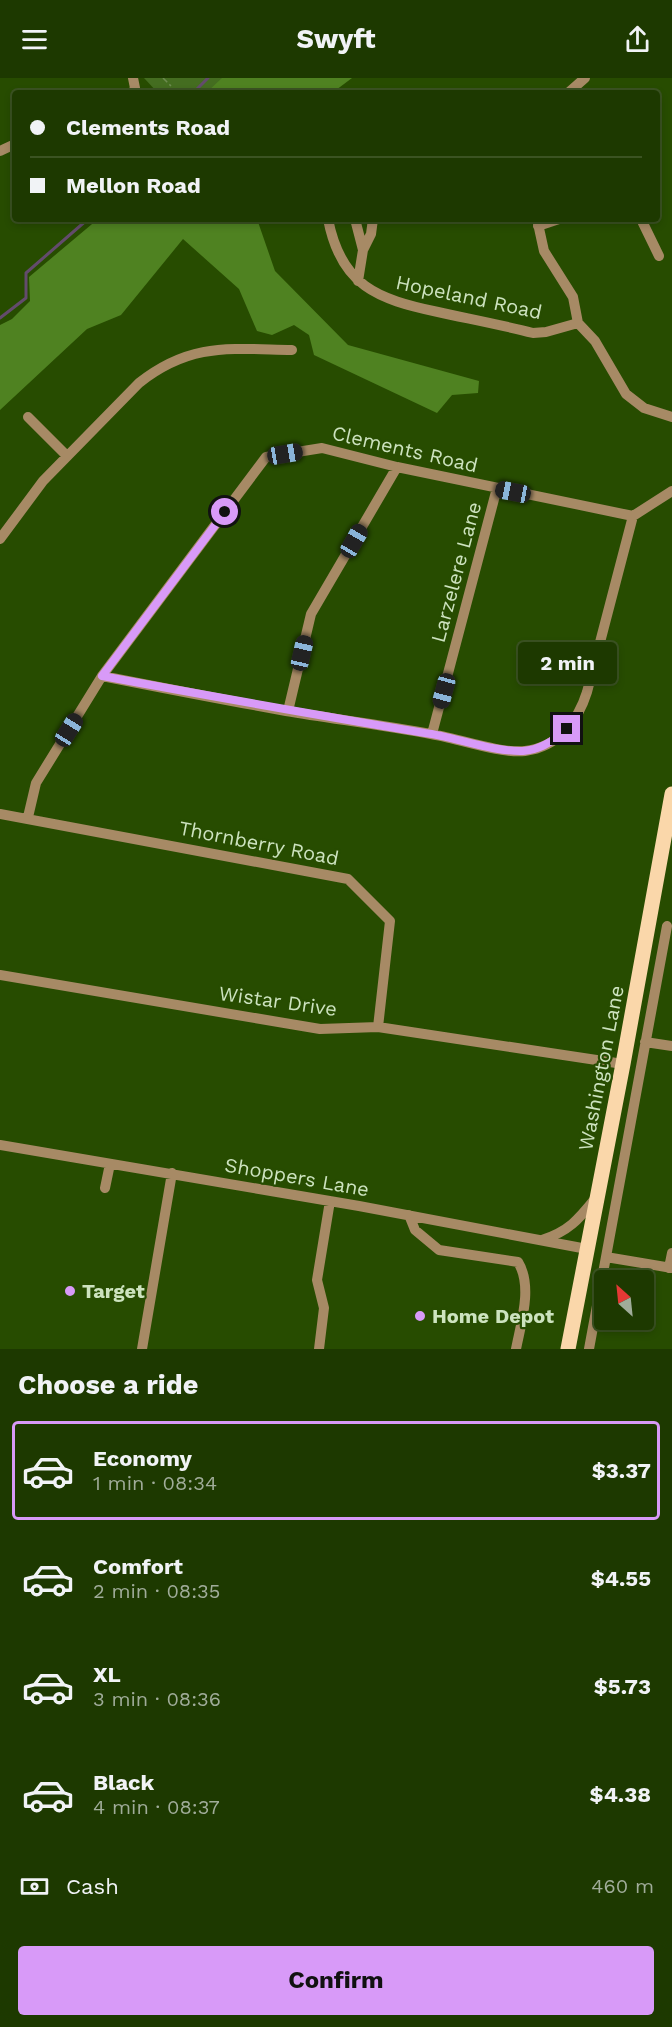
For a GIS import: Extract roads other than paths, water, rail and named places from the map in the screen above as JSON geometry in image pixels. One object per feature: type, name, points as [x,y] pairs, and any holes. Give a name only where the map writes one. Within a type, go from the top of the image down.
[{"type":"main road","name":"Washington Lane","points":[[568,1349],[650,922],[672,794]]},
{"type":"street","points":[[571,90],[585,78]]},
{"type":"street","name":"Hopeland Road","points":[[329,222],[339,254],[347,269],[372,291],[401,304],[533,333],[546,332],[578,323]]},
{"type":"street","points":[[356,222],[363,250]]},
{"type":"street","points":[[358,281],[363,250],[371,234],[373,222]]},
{"type":"street","points":[[537,222],[541,242],[548,258],[573,297],[578,323],[595,341],[626,394],[644,408],[672,417]]},
{"type":"street","points":[[642,222],[659,256]]},
{"type":"street","points":[[0,539],[32,494],[139,383],[151,374],[177,359],[213,350],[292,350]]},
{"type":"street","points":[[28,417],[67,456]]},
{"type":"street","name":"Clements Road","points":[[28,817],[36,783],[102,676],[266,457],[322,448],[397,467],[633,516]]},
{"type":"street","points":[[288,711],[311,614],[397,467]]},
{"type":"street","name":"Larzelere Lane","points":[[432,734],[497,488]]},
{"type":"street","points":[[102,676],[288,711],[432,734],[510,751],[526,751],[552,741],[567,729],[580,712],[588,692],[633,516],[672,491]]},
{"type":"street","name":"Thornberry Road","points":[[0,814],[28,817],[348,879],[390,921],[378,1027]]},
{"type":"street","points":[[589,1349],[645,1042],[669,926],[650,922]]},
{"type":"street","name":"Wistar Drive","points":[[0,975],[320,1029],[378,1027],[623,1064]]},
{"type":"street","points":[[645,1042],[672,1046]]},
{"type":"street","name":"Shoppers Lane","points":[[0,1145],[172,1173],[587,1249]]},
{"type":"street","points":[[105,1188],[110,1164]]},
{"type":"street","points":[[142,1349],[172,1173]]},
{"type":"street","points":[[542,1240],[573,1226],[597,1197]]},
{"type":"street","points":[[319,1349],[324,1308],[317,1280],[330,1201]]},
{"type":"street","points":[[409,1215],[415,1230],[439,1250],[518,1262],[523,1269],[525,1282],[516,1349]]},
{"type":"street","points":[[606,1257],[671,1268],[672,1253]]},
{"type":"waterway","points":[[196,90],[208,78]]},
{"type":"waterway","points":[[0,318],[26,298],[26,273],[85,222]]},
{"type":"place","name":"Target","points":[[70,1291]]},
{"type":"place","name":"Home Depot","points":[[420,1316]]}]
